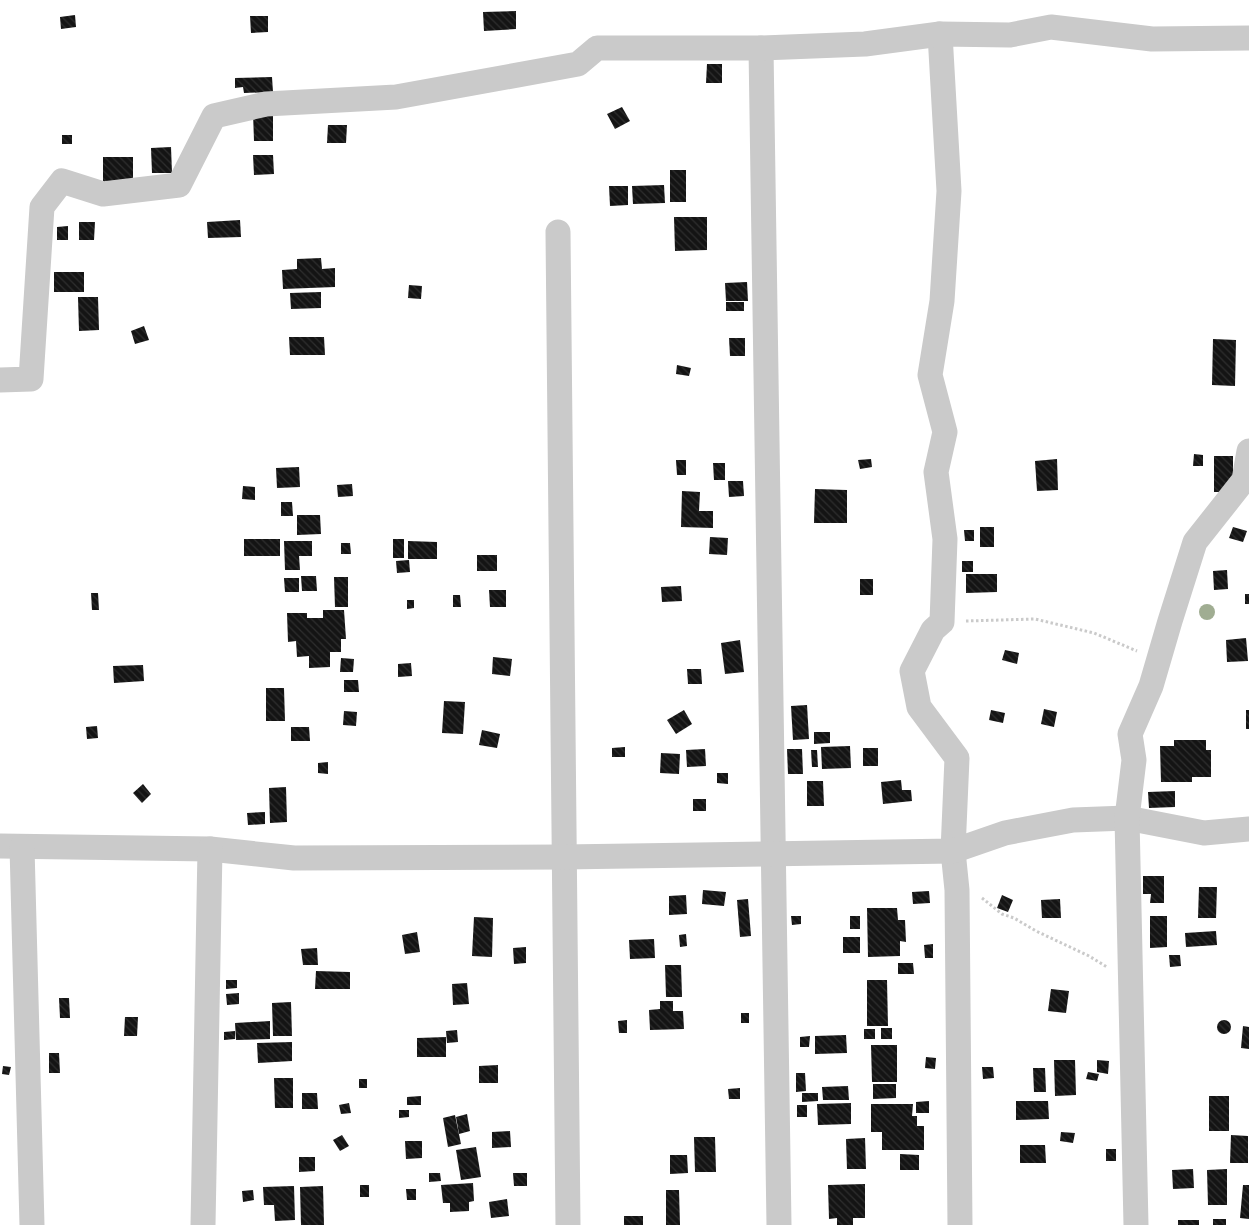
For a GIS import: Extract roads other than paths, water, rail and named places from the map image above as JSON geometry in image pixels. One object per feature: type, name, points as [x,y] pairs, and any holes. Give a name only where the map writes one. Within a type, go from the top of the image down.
[{"type":"street","points":[[0,380],[31,379],[42,207],[62,181],[103,194],[179,185],[214,116],[266,104],[396,97],[578,64],[597,48],[761,48],[865,44],[940,34],[1010,35],[1051,27],[1152,39],[1249,38]]},
{"type":"street","points":[[940,34],[949,191],[942,301],[930,375],[945,432],[936,472],[945,539],[942,622],[933,630],[912,671],[919,707],[957,758],[953,850],[957,890],[960,1225]]},
{"type":"street","points":[[761,48],[779,1225]]},
{"type":"street","points":[[558,232],[568,1225]]},
{"type":"street","points":[[1136,1225],[1127,818],[1134,760],[1130,734],[1151,686],[1196,542],[1244,480],[1249,451]]},
{"type":"street","points":[[32,1225],[11,846],[210,849],[294,858],[563,856],[953,850],[1005,833],[1073,820],[1127,818],[1204,834],[1249,829]]},
{"type":"street","points":[[203,1225],[210,849]]}]
